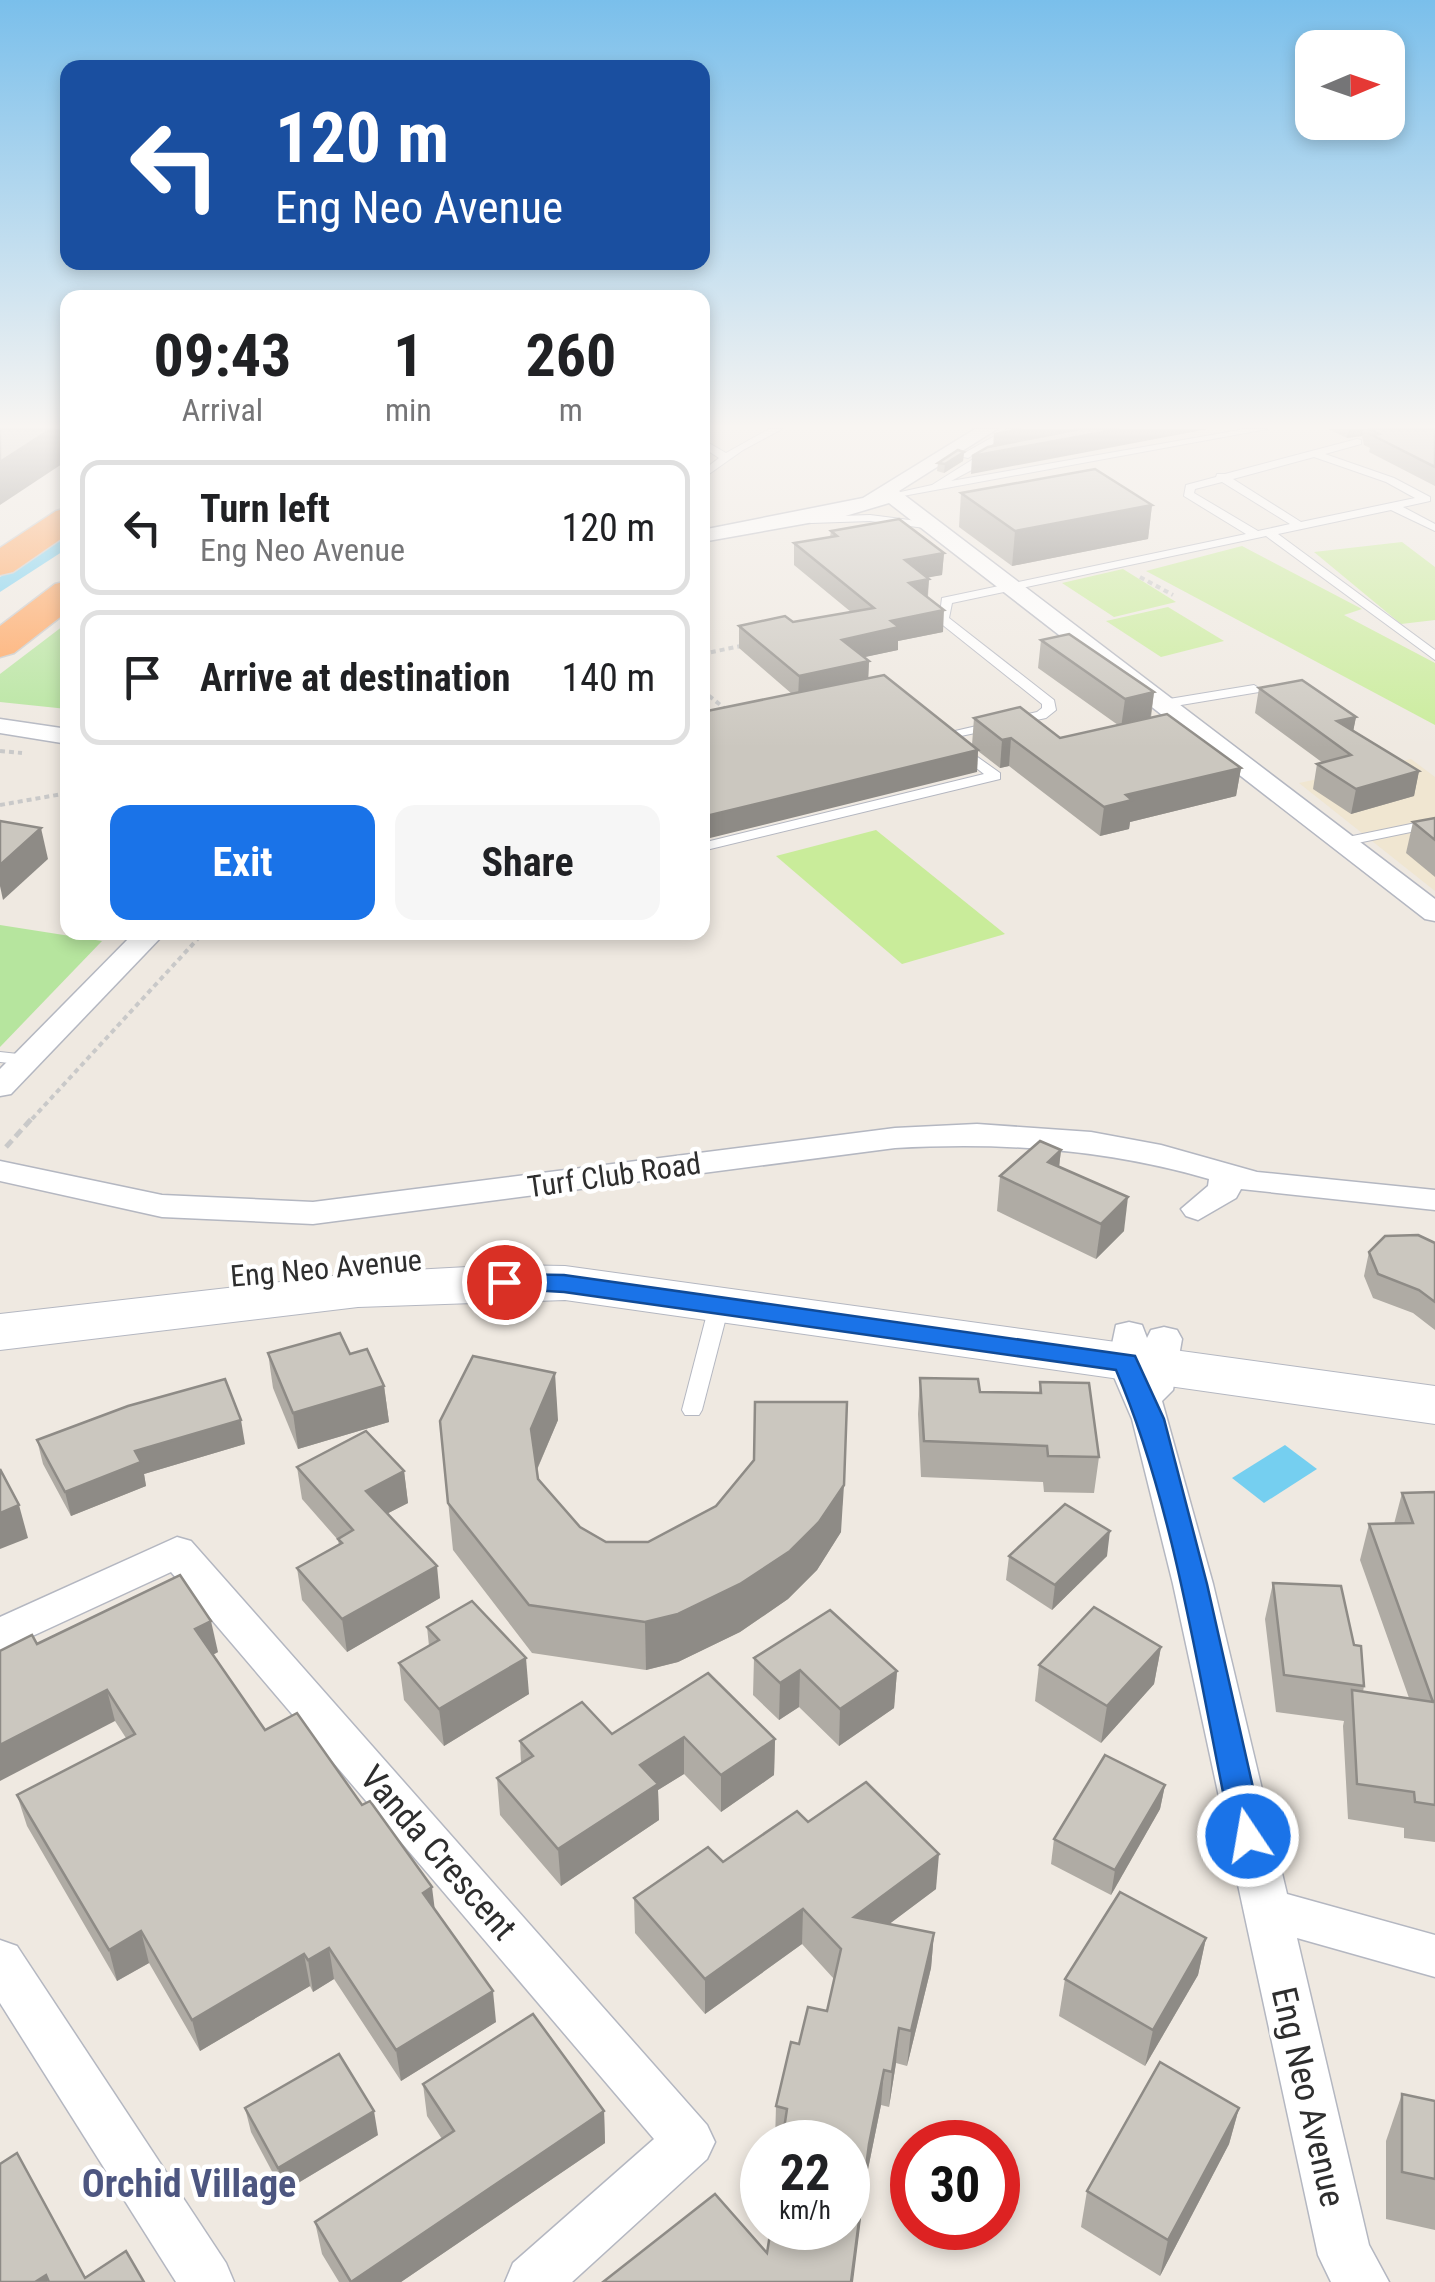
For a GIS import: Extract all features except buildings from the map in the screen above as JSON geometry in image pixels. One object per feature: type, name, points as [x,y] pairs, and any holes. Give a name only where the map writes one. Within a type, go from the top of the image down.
[{"type":"highway","points":[[11,557],[55,535]]},
{"type":"highway","points":[[0,645],[60,598]]},
{"type":"main road","name":"Eng Neo Avenue","points":[[0,1300],[364,1262],[502,1256],[575,1259],[724,1293]]},
{"type":"main road","name":"Eng Neo Avenue","points":[[0,1332],[358,1290],[504,1282],[724,1293],[1144,1350],[1435,1377]]},
{"type":"main road","name":"Eng Neo Avenue","points":[[1144,1350],[1435,1405]]},
{"type":"street","points":[[946,535],[1435,913]]},
{"type":"street","points":[[0,726],[60,736]]},
{"type":"street","points":[[0,737],[60,746]]},
{"type":"street","points":[[0,1087],[13,1058],[143,940]]},
{"type":"street","name":"Turf Club Road","points":[[0,1171],[162,1206],[264,1214],[461,1197],[894,1138],[977,1134],[1091,1142],[1228,1174],[1332,1192],[1435,1200]]},
{"type":"street","points":[[1198,1209],[1224,1191],[1228,1174]]},
{"type":"street","name":"Eng Neo Avenue","points":[[1144,1350],[1150,1419],[1193,1584],[1345,2255],[1362,2282]]},
{"type":"street","name":"Vanda Crescent","points":[[0,1635],[176,1552],[689,2142],[532,2282]]},
{"type":"street","points":[[1264,1908],[1435,1956]]},
{"type":"street","points":[[0,1961],[207,2282]]},
{"type":"lane","points":[[946,737],[1049,710],[1043,695],[943,619],[946,601],[1249,535]]},
{"type":"lane","points":[[1265,535],[1435,656]]},
{"type":"lane","points":[[1163,704],[1254,690]]},
{"type":"lane","points":[[710,845],[995,776],[930,723]]},
{"type":"lane","points":[[1344,842],[1435,823]]},
{"type":"lane","points":[[692,1410],[724,1293]]},
{"type":"path","points":[[710,652],[757,643]]},
{"type":"path","points":[[710,697],[738,720]]},
{"type":"path","points":[[0,805],[60,794]]},
{"type":"path","points":[[0,1155],[42,1104],[196,940]]},
{"type":"shaded area","points":[[1411,759],[1435,777],[1435,891],[1299,783]]},
{"type":"green space","points":[[1402,542],[1435,567],[1435,620],[1401,624],[1314,552]]},
{"type":"green space","points":[[1242,546],[1362,609],[1344,615],[1435,663],[1435,725],[1146,571]]},
{"type":"green space","points":[[1123,569],[1176,602],[1114,617],[1062,583]]},
{"type":"green space","points":[[1168,607],[1224,641],[1161,657],[1106,621]]},
{"type":"green space","points":[[60,628],[60,708],[0,702],[0,674]]},
{"type":"green space","points":[[876,830],[1005,934],[902,964],[776,856]]},
{"type":"green space","points":[[0,925],[60,934],[60,940],[102,941],[0,1047]]},
{"type":"water","points":[[1285,1445],[1317,1469],[1264,1503],[1232,1478]]},
{"type":"waterway","points":[[0,586],[60,545]]},
{"type":"district","name":"Orchid Village","points":[[189,2184]]},
{"type":"route","points":[[504,1282],[564,1284],[1126,1362],[1150,1419],[1193,1584],[1248,1836]]}]
